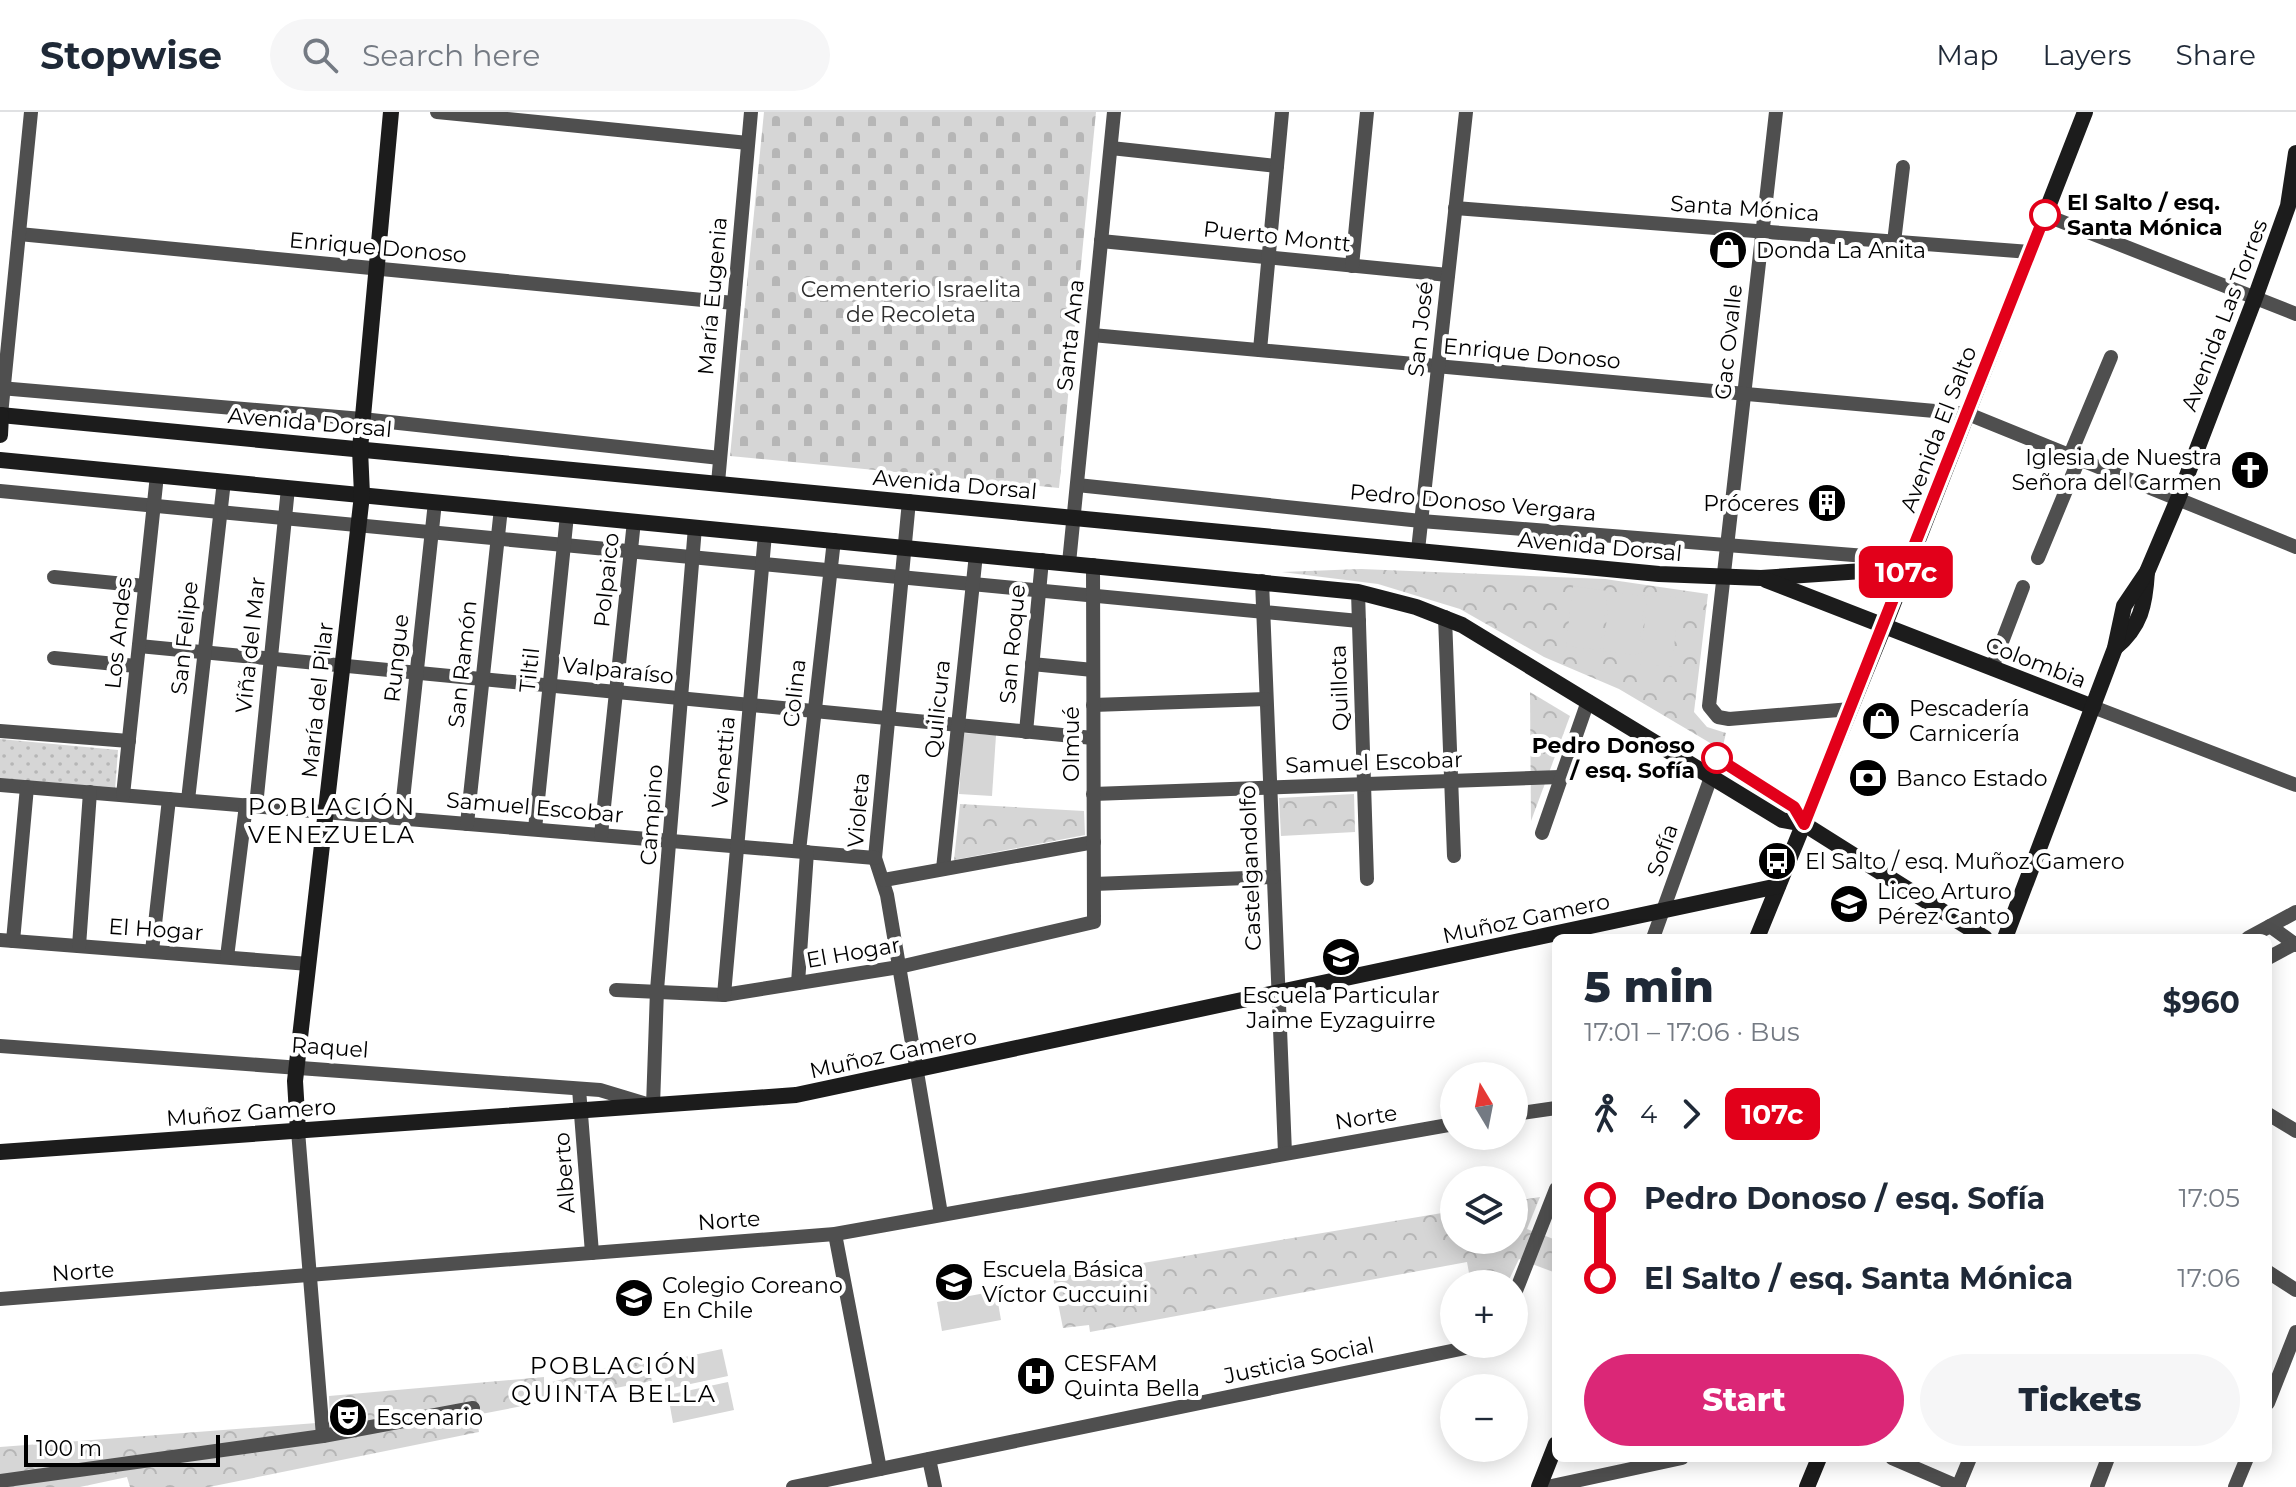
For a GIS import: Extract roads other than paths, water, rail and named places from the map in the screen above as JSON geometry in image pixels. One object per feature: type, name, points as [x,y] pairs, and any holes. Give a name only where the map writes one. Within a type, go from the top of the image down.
[{"type":"main road","name":"María del Pilar","points":[[298,1131],[295,1087],[362,495],[362,419],[391,112]]},
{"type":"main road","name":"Avenida El Salto","points":[[1759,934],[1884,626],[2085,112]]},
{"type":"main road","name":"Avenida Las Torres","points":[[2007,934],[2115,648],[2124,606],[2147,572],[2178,499],[2292,201],[2296,153]]},
{"type":"main road","points":[[0,415],[0,435]]},
{"type":"main road","name":"Avenida Dorsal","points":[[0,415],[1724,578],[1907,568]]},
{"type":"main road","points":[[0,460],[1358,592],[1445,617],[1501,647],[1782,820],[1804,824],[1979,934]]},
{"type":"main road","name":"Colombia","points":[[1761,578],[2093,707]]},
{"type":"main road","name":"Muñoz Gamero","points":[[1553,934],[1778,886]]},
{"type":"main road","name":"Muñoz Gamero","points":[[0,1152],[785,1097],[1552,934]]},
{"type":"main road","points":[[1539,1487],[1552,1454]]},
{"type":"main road","points":[[1807,1487],[1816,1462]]},
{"type":"street","points":[[0,415],[31,112]]},
{"type":"street","points":[[437,112],[748,143]]},
{"type":"street","name":"María Eugenia","points":[[718,483],[751,112]]},
{"type":"street","name":"Santa Ana","points":[[1069,563],[1114,112]]},
{"type":"street","points":[[1260,350],[1282,112]]},
{"type":"street","points":[[1352,266],[1367,112]]},
{"type":"street","name":"San José","points":[[1418,550],[1466,112]]},
{"type":"street","name":"Gac Ovalle","points":[[1724,578],[1776,112]]},
{"type":"street","points":[[1111,148],[1277,166]]},
{"type":"street","points":[[1894,242],[1903,167]]},
{"type":"street","name":"Santa Mónica","points":[[1455,208],[2030,252]]},
{"type":"street","points":[[2045,215],[2296,314]]},
{"type":"street","name":"Enrique Donoso","points":[[19,234],[734,303]]},
{"type":"street","name":"Puerto Montt","points":[[1101,241],[1448,275]]},
{"type":"street","name":"Enrique Donoso","points":[[1092,335],[1968,414],[2296,547]]},
{"type":"street","points":[[2038,558],[2111,357]]},
{"type":"street","name":"Avenida Dorsal","points":[[2,388],[362,419],[720,458]]},
{"type":"street","name":"Los Andes","points":[[123,795],[157,475]]},
{"type":"street","name":"San Felipe","points":[[188,800],[224,481]]},
{"type":"street","name":"Pedro Donoso Vergara","points":[[1077,485],[1421,521],[1866,556]]},
{"type":"street","name":"Viña del Mar","points":[[227,957],[271,659],[288,488]]},
{"type":"street","points":[[0,491],[1359,621]]},
{"type":"street","name":"Violeta","points":[[909,501],[875,858],[884,880],[941,1214]]},
{"type":"street","name":"Rungue","points":[[401,818],[435,502]]},
{"type":"street","name":"San Ramón","points":[[467,824],[501,508]]},
{"type":"street","name":"Tiltil","points":[[535,829],[567,515]]},
{"type":"street","name":"Polpaico","points":[[601,835],[634,521]]},
{"type":"street","name":"Campino","points":[[653,1106],[657,990],[672,841],[695,527]]},
{"type":"street","name":"Venettia","points":[[724,995],[765,534]]},
{"type":"street","name":"Colina","points":[[798,983],[803,852],[834,540]]},
{"type":"street","name":"Quilicura","points":[[943,869],[976,554]]},
{"type":"street","name":"San Roque","points":[[1026,732],[1042,560]]},
{"type":"street","name":"Olmué","points":[[1093,565],[1094,922]]},
{"type":"street","points":[[54,577],[145,586]]},
{"type":"street","points":[[1724,578],[1709,699],[1714,714],[1729,719],[1851,709]]},
{"type":"street","name":"Castelgandolfo","points":[[1262,581],[1285,1153]]},
{"type":"street","points":[[1992,668],[2023,587]]},
{"type":"street","name":"Quillota","points":[[1358,592],[1367,879]]},
{"type":"street","points":[[1445,617],[1454,856]]},
{"type":"street","name":"Valparaíso","points":[[139,646],[1093,738]]},
{"type":"street","points":[[54,658],[136,666]]},
{"type":"street","points":[[1032,664],[1093,670]]},
{"type":"street","points":[[1093,705],[1266,699]]},
{"type":"street","points":[[1542,833],[1588,701]]},
{"type":"street","name":"Colombia","points":[[2093,707],[2296,785]]},
{"type":"street","points":[[0,731],[129,741]]},
{"type":"street","name":"Samuel Escobar","points":[[1093,794],[1560,777]]},
{"type":"street","name":"Sofía","points":[[1655,934],[1711,777]]},
{"type":"street","name":"Samuel Escobar","points":[[0,785],[875,858]]},
{"type":"street","points":[[6,941],[27,787]]},
{"type":"street","points":[[79,946],[90,792]]},
{"type":"street","points":[[152,951],[169,799]]},
{"type":"street","points":[[884,880],[1094,842]]},
{"type":"street","points":[[1094,884],[1273,877]]},
{"type":"street","points":[[2255,934],[2296,912]]},
{"type":"street","name":"El Hogar","points":[[616,990],[724,995],[899,967],[1094,922]]},
{"type":"street","points":[[2270,926],[2295,944],[2272,956]]},
{"type":"street","name":"El Hogar","points":[[6,941],[309,964]]},
{"type":"street","name":"Raquel","points":[[0,1046],[579,1089],[624,1095],[653,1106]]},
{"type":"street","name":"Alberto","points":[[579,1089],[592,1253]]},
{"type":"street","points":[[1528,1112],[1552,1109]]},
{"type":"street","points":[[2272,1116],[2296,1131]]},
{"type":"street","name":"Norte","points":[[0,1299],[835,1234],[1440,1126]]},
{"type":"street","name":"María del Pilar","points":[[298,1131],[323,1436]]},
{"type":"street","points":[[1524,1270],[1552,1199]]},
{"type":"street","points":[[835,1234],[880,1469]]},
{"type":"street","points":[[2272,1275],[2296,1290]]},
{"type":"street","points":[[2272,1393],[2296,1332]]},
{"type":"street","name":"Justicia Social","points":[[793,1487],[1440,1353]]},
{"type":"street","points":[[0,1481],[323,1436],[473,1408]]},
{"type":"street","points":[[929,1459],[935,1487]]},
{"type":"street","points":[[1547,1487],[1663,1462]]},
{"type":"street","points":[[1901,1462],[1959,1487],[1968,1462]]},
{"type":"street","points":[[2097,1487],[2106,1462]]},
{"type":"street","points":[[2235,1487],[2245,1462]]},
{"type":"place","name":"El Salto / esq. Santa Mónica","points":[[2045,215]]},
{"type":"place","name":"Donda La Anita","points":[[1728,250]]},
{"type":"place","name":"Iglesia de Nuestra Señora del Carmen","points":[[2250,470]]},
{"type":"place","name":"Próceres","points":[[1827,503]]},
{"type":"place","name":"Pescadería Carnicería","points":[[1881,721]]},
{"type":"place","name":"Pedro Donoso / esq. Sofía","points":[[1717,758]]},
{"type":"place","name":"Banco Estado","points":[[1868,778]]},
{"type":"place","name":"El Salto / esq. Muñoz Gamero","points":[[1777,861]]},
{"type":"place","name":"Liceo Arturo Pérez Canto","points":[[1849,904]]},
{"type":"place","name":"Escuela Particular Jaime Eyzaguirre","points":[[1341,957]]},
{"type":"place","name":"Escuela Básica Víctor Cuccuini","points":[[954,1282]]},
{"type":"place","name":"Colegio Coreano En Chile","points":[[634,1298]]},
{"type":"place","name":"CESFAM Quinta Bella","points":[[1036,1376]]},
{"type":"place","name":"Escenario","points":[[348,1417]]},
{"type":"district","name":"POBLACIÓN VENEZUELA","points":[[332,821]]},
{"type":"district","name":"POBLACIÓN QUINTA BELLA","points":[[614,1380]]},
{"type":"park label","name":"Cementerio Israelita de Recoleta","points":[[911,302]]}]
